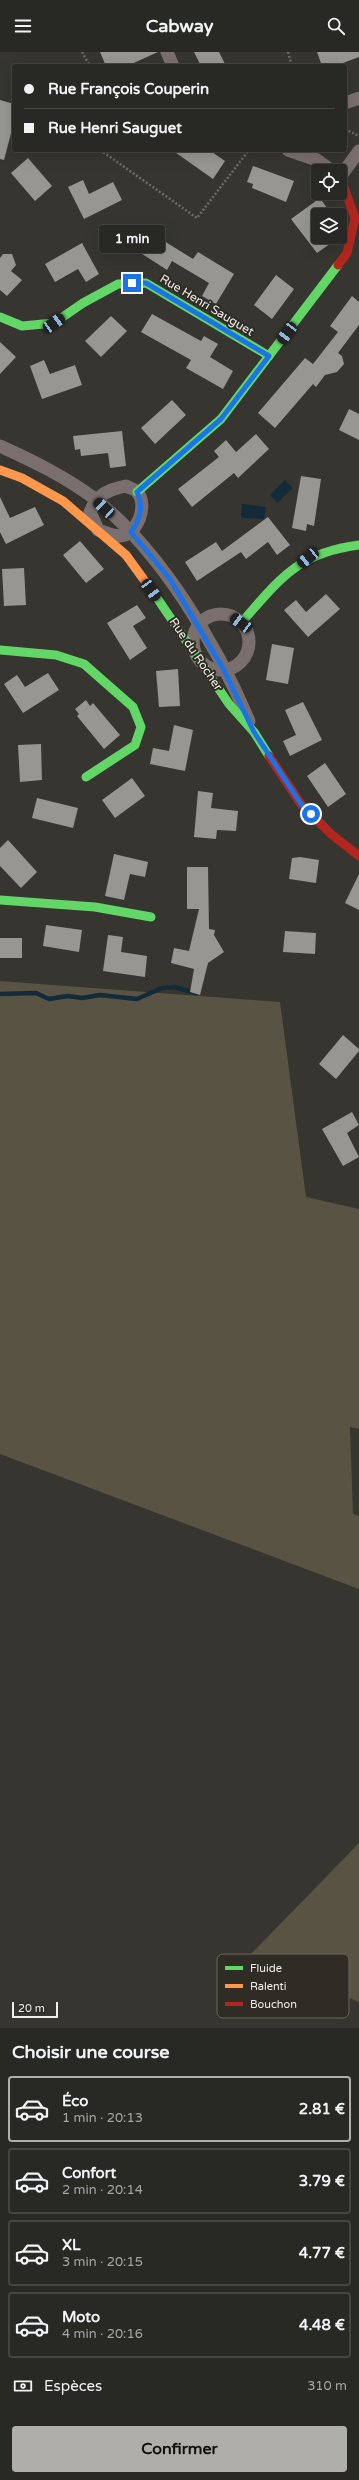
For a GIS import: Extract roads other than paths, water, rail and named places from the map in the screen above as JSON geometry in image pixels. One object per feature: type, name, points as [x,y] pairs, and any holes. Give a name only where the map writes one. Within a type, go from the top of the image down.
[{"type":"street","points":[[167,52],[172,64]]},
{"type":"street","points":[[347,102],[359,98]]},
{"type":"street","points":[[347,167],[359,151]]},
{"type":"street","points":[[296,152],[317,160],[322,164]]},
{"type":"street","points":[[137,492],[221,419],[348,253],[355,218],[347,196]]},
{"type":"street","name":"Rue Henri Sauguet","points":[[0,317],[22,326],[54,323],[83,303],[118,284],[146,283],[269,356]]},
{"type":"street","name":"Rue du Rocher","points":[[0,446],[61,476],[95,500],[131,532],[170,579],[224,670],[254,732]]},
{"type":"street","name":"Rue du Rocher","points":[[0,470],[22,478],[63,501],[126,555],[229,704],[254,732]]},
{"type":"street","points":[[126,486],[137,492],[141,500],[140,519],[131,532],[120,536],[98,530],[90,512],[95,500],[108,490],[126,486]]},
{"type":"street","points":[[241,623],[279,581],[308,558],[343,547],[359,545]]},
{"type":"street","points":[[218,614],[226,615],[241,623],[248,634],[246,654],[239,663],[224,670],[209,668],[198,658],[193,638],[198,626],[205,619],[218,614]]},
{"type":"street","points":[[0,650],[56,655],[84,664],[133,707],[141,727],[135,745],[86,776]]},
{"type":"street","points":[[254,732],[301,804],[331,834],[359,856]]},
{"type":"street","points":[[0,900],[94,907],[151,917]]},
{"type":"water","points":[[285,480],[293,488],[277,503],[270,495]]},
{"type":"water","points":[[242,504],[266,507],[264,519],[241,518]]},
{"type":"waterway","points":[[0,994],[36,993],[49,999],[68,996],[82,998],[100,995],[137,999],[162,988],[174,987],[196,993]]}]
